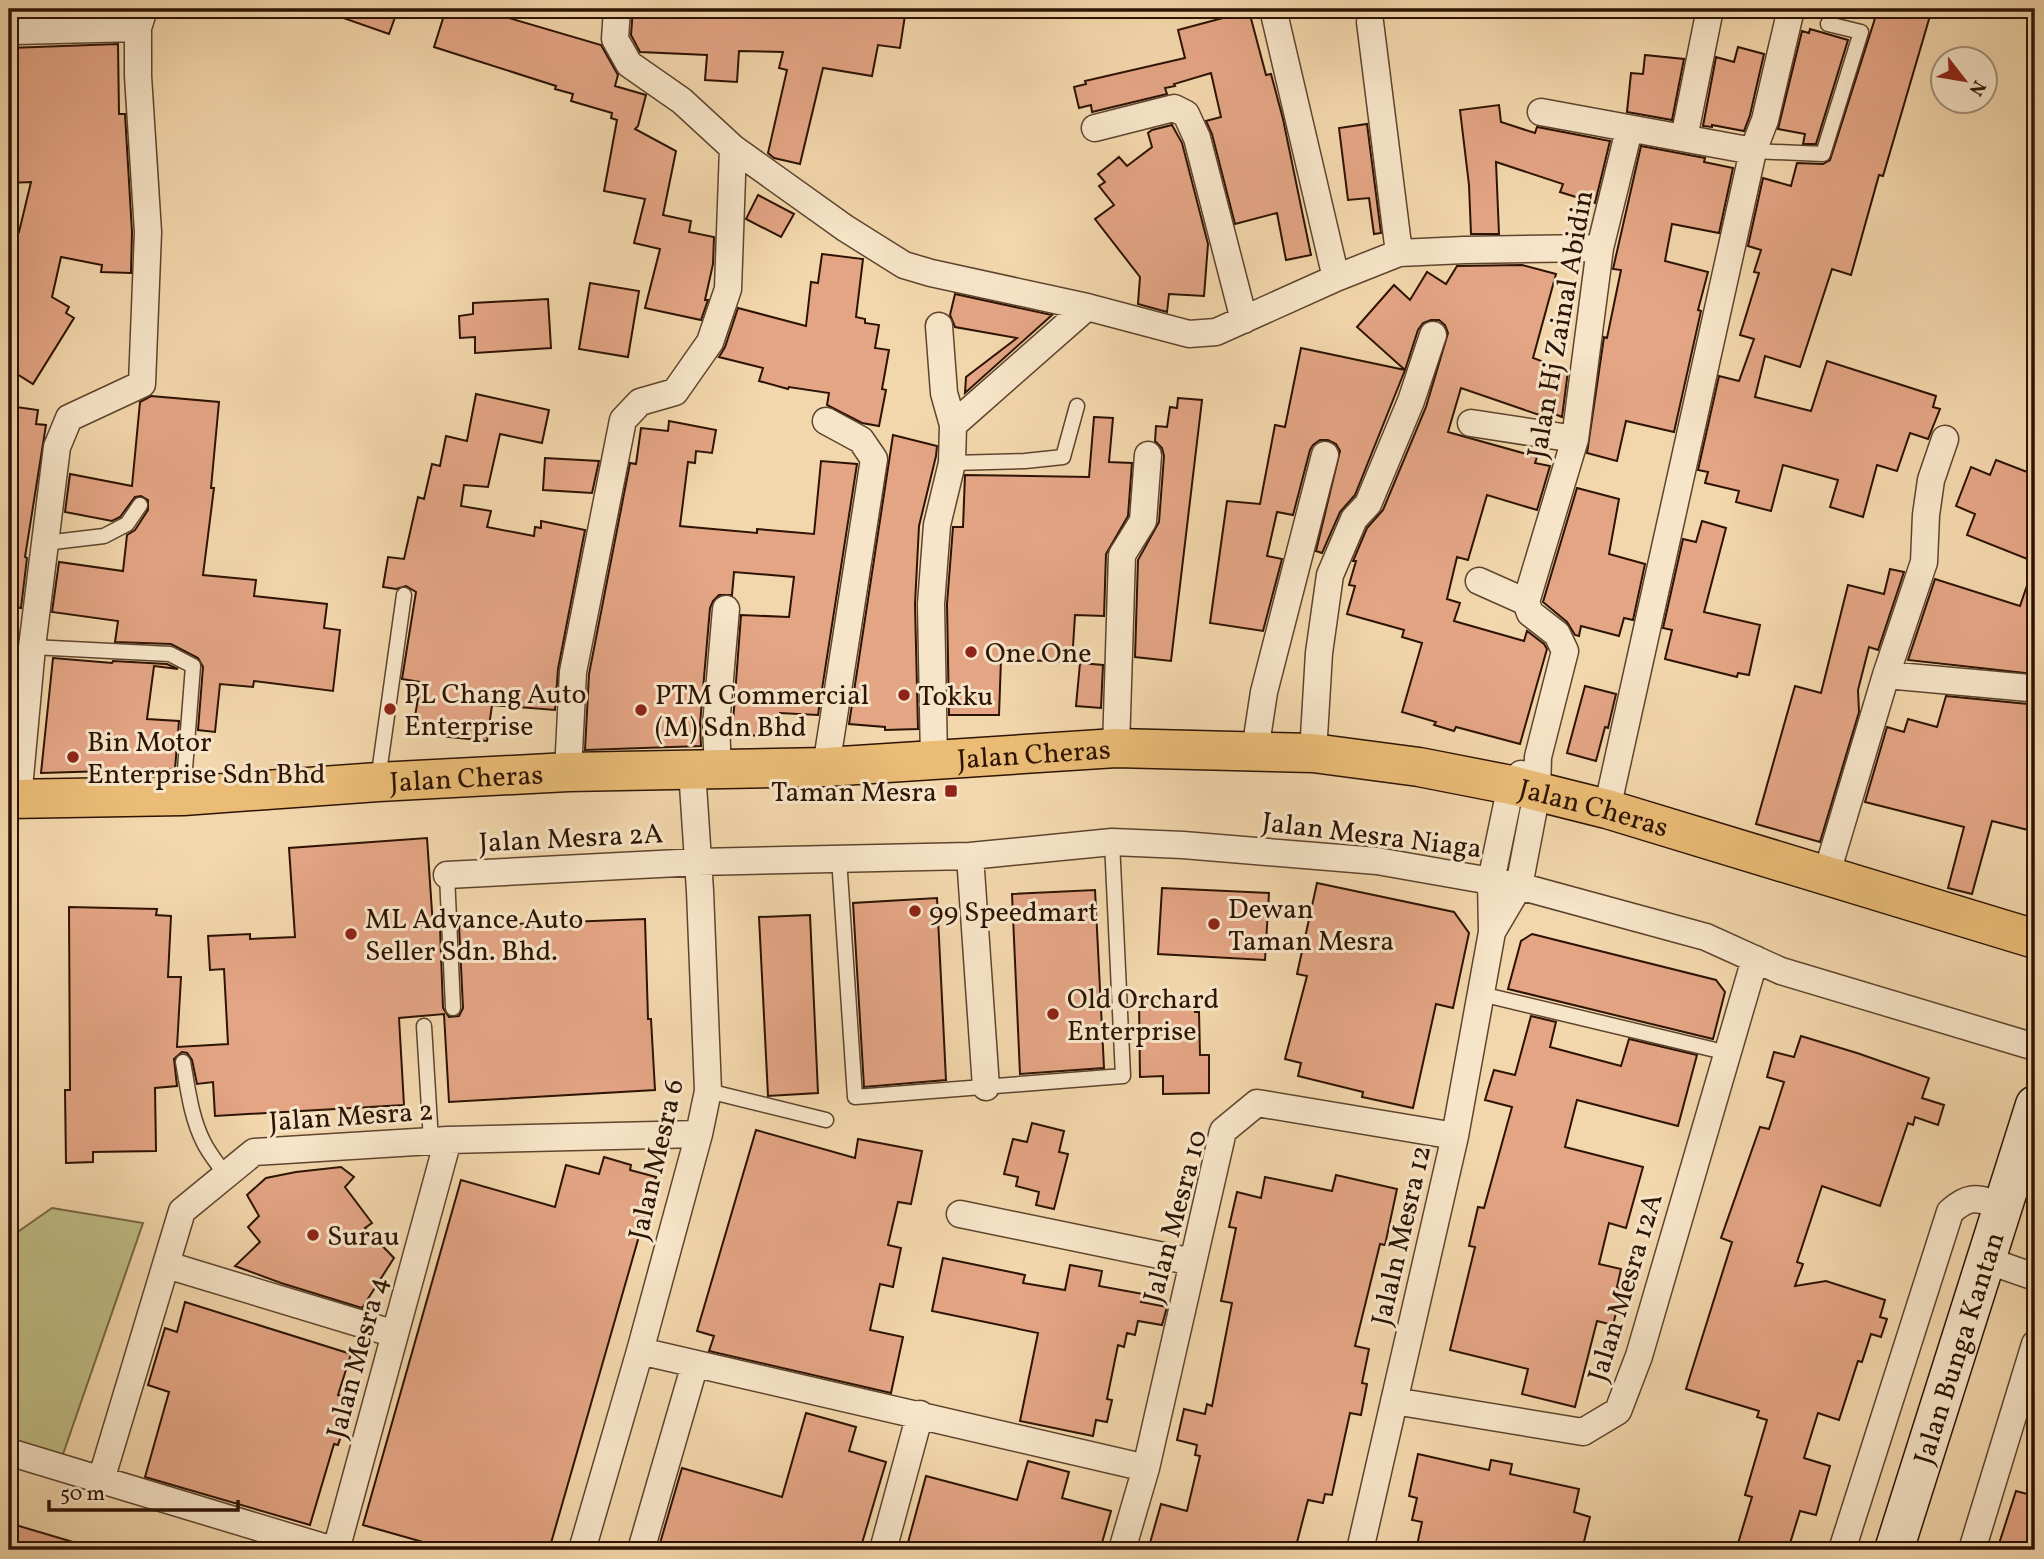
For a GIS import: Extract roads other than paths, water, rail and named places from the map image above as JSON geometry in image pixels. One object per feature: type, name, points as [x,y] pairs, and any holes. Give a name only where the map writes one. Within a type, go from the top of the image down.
[{"type":"main road","name":"Jalan Cheras","points":[[14,799],[183,796],[568,772],[826,767],[1116,748],[1313,753],[1528,778],[1607,808],[2035,939]]},
{"type":"street","points":[[617,9],[615,39],[629,64],[682,101],[733,148],[845,228],[904,265],[931,273],[1087,307],[1189,334],[1216,332],[1399,253],[1600,248]]},
{"type":"street","points":[[1273,9],[1336,278]]},
{"type":"street","points":[[1684,138],[1710,9]]},
{"type":"street","points":[[1607,808],[1753,151],[1765,120],[1791,9]]},
{"type":"street","points":[[10,31],[141,19],[138,76],[148,232],[142,384],[69,418],[57,447],[14,799]]},
{"type":"street","points":[[1370,22],[1399,253]]},
{"type":"street","points":[[1096,128],[1174,108],[1186,114],[1197,138],[1244,320]]},
{"type":"street","points":[[1541,112],[1753,151]]},
{"type":"street","name":"Jalan Hj Zainal Abidin","points":[[1526,602],[1574,439],[1600,248],[1629,130]]},
{"type":"street","points":[[568,772],[573,672],[623,420],[640,402],[675,393],[710,342],[728,289],[733,148]]},
{"type":"street","points":[[953,425],[1087,307]]},
{"type":"street","points":[[934,760],[931,604],[937,525],[952,463],[953,425],[944,393],[939,326]]},
{"type":"street","points":[[1313,753],[1319,653],[1330,575],[1354,519],[1368,503],[1411,401],[1433,335]]},
{"type":"street","points":[[825,421],[861,440],[874,459],[826,767]]},
{"type":"street","points":[[1471,423],[1574,439]]},
{"type":"street","points":[[1826,876],[1886,675],[1924,562],[1931,480],[1945,439]]},
{"type":"street","points":[[1255,751],[1264,692],[1325,455]]},
{"type":"street","points":[[1116,748],[1122,555],[1143,521],[1148,456]]},
{"type":"street","points":[[1479,581],[1526,602],[1530,613],[1557,634],[1565,651],[1528,778],[1491,881],[1492,932]]},
{"type":"street","name":"Jalan Mesra 6","points":[[582,1550],[640,1352],[699,1134],[708,1091],[698,862],[705,770],[716,725],[726,609]]},
{"type":"street","points":[[1886,675],[2029,688]]},
{"type":"street","points":[[1492,932],[1518,886],[1528,778]]},
{"type":"street","name":"Jalan Mesra Niaga","points":[[698,862],[970,856],[1112,842],[1377,861],[1518,886],[1706,937],[1781,971],[2035,1047]]},
{"type":"street","points":[[970,856],[986,1087]]},
{"type":"street","name":"Jalan Mesra 2A","points":[[447,875],[698,862]]},
{"type":"street","name":"Jalaln Mesra 12","points":[[1360,1550],[1455,1136],[1492,932]]},
{"type":"street","name":"Jalan Mesra 12A","points":[[1394,1401],[1583,1432],[1618,1411],[1639,1356],[1755,959]]},
{"type":"street","name":"Jalan Mesra 10","points":[[1122,1550],[1146,1468],[1223,1131],[1257,1103],[1455,1136]]},
{"type":"street","name":"Jalan Bunga Kantan","points":[[1894,1550],[2035,1105]]},
{"type":"street","name":"Jalan Mesra 2","points":[[101,1480],[182,1211],[254,1152],[440,1140],[699,1134]]},
{"type":"street","name":"Jalan Mesra 4","points":[[334,1550],[394,1334],[440,1140]]},
{"type":"street","points":[[1842,1550],[1950,1212],[1963,1200],[1978,1199],[2003,1206]]},
{"type":"street","points":[[960,1214],[1193,1262]]},
{"type":"street","points":[[1986,1260],[2035,1277]]},
{"type":"street","points":[[167,1265],[394,1334]]},
{"type":"street","points":[[1972,1550],[2035,1344]]},
{"type":"street","points":[[640,1352],[920,1414],[1146,1468]]},
{"type":"street","points":[[641,1550],[695,1364]]},
{"type":"street","points":[[883,1550],[920,1414]]},
{"type":"street","points":[[9,1452],[334,1550]]},
{"type":"lane","points":[[1753,151],[1823,154],[1861,32],[1828,24]]},
{"type":"lane","points":[[952,463],[1063,457],[1077,406]]},
{"type":"lane","points":[[45,543],[104,536],[127,524],[140,505]]},
{"type":"lane","points":[[378,782],[404,595]]},
{"type":"lane","points":[[32,647],[170,654],[193,666],[183,796]]},
{"type":"lane","points":[[839,858],[855,1097],[1124,1076],[1112,842]]},
{"type":"lane","points":[[447,875],[453,1008]]},
{"type":"lane","points":[[1481,994],[1728,1053]]},
{"type":"lane","points":[[424,1026],[440,1140]]},
{"type":"lane","points":[[183,1062],[193,1115],[205,1144],[226,1176]]},
{"type":"lane","points":[[708,1091],[826,1120]]},
{"type":"place","name":"One One","points":[[971,652]]},
{"type":"place","name":"Tokku","points":[[904,695]]},
{"type":"place","name":"PL Chang Auto Enterprise","points":[[390,709]]},
{"type":"place","name":"PTM Commercial (M) Sdn Bhd","points":[[641,710]]},
{"type":"place","name":"Bin Motor Enterprise Sdn Bhd","points":[[73,757]]},
{"type":"place","name":"Taman Mesra","points":[[951,791]]},
{"type":"place","name":"99 Speedmart","points":[[915,911]]},
{"type":"place","name":"Dewan Taman Mesra","points":[[1214,924]]},
{"type":"place","name":"ML Advance Auto Seller Sdn. Bhd.","points":[[351,934]]},
{"type":"place","name":"Old Orchard Enterprise","points":[[1053,1014]]},
{"type":"place","name":"Surau","points":[[313,1235]]}]
